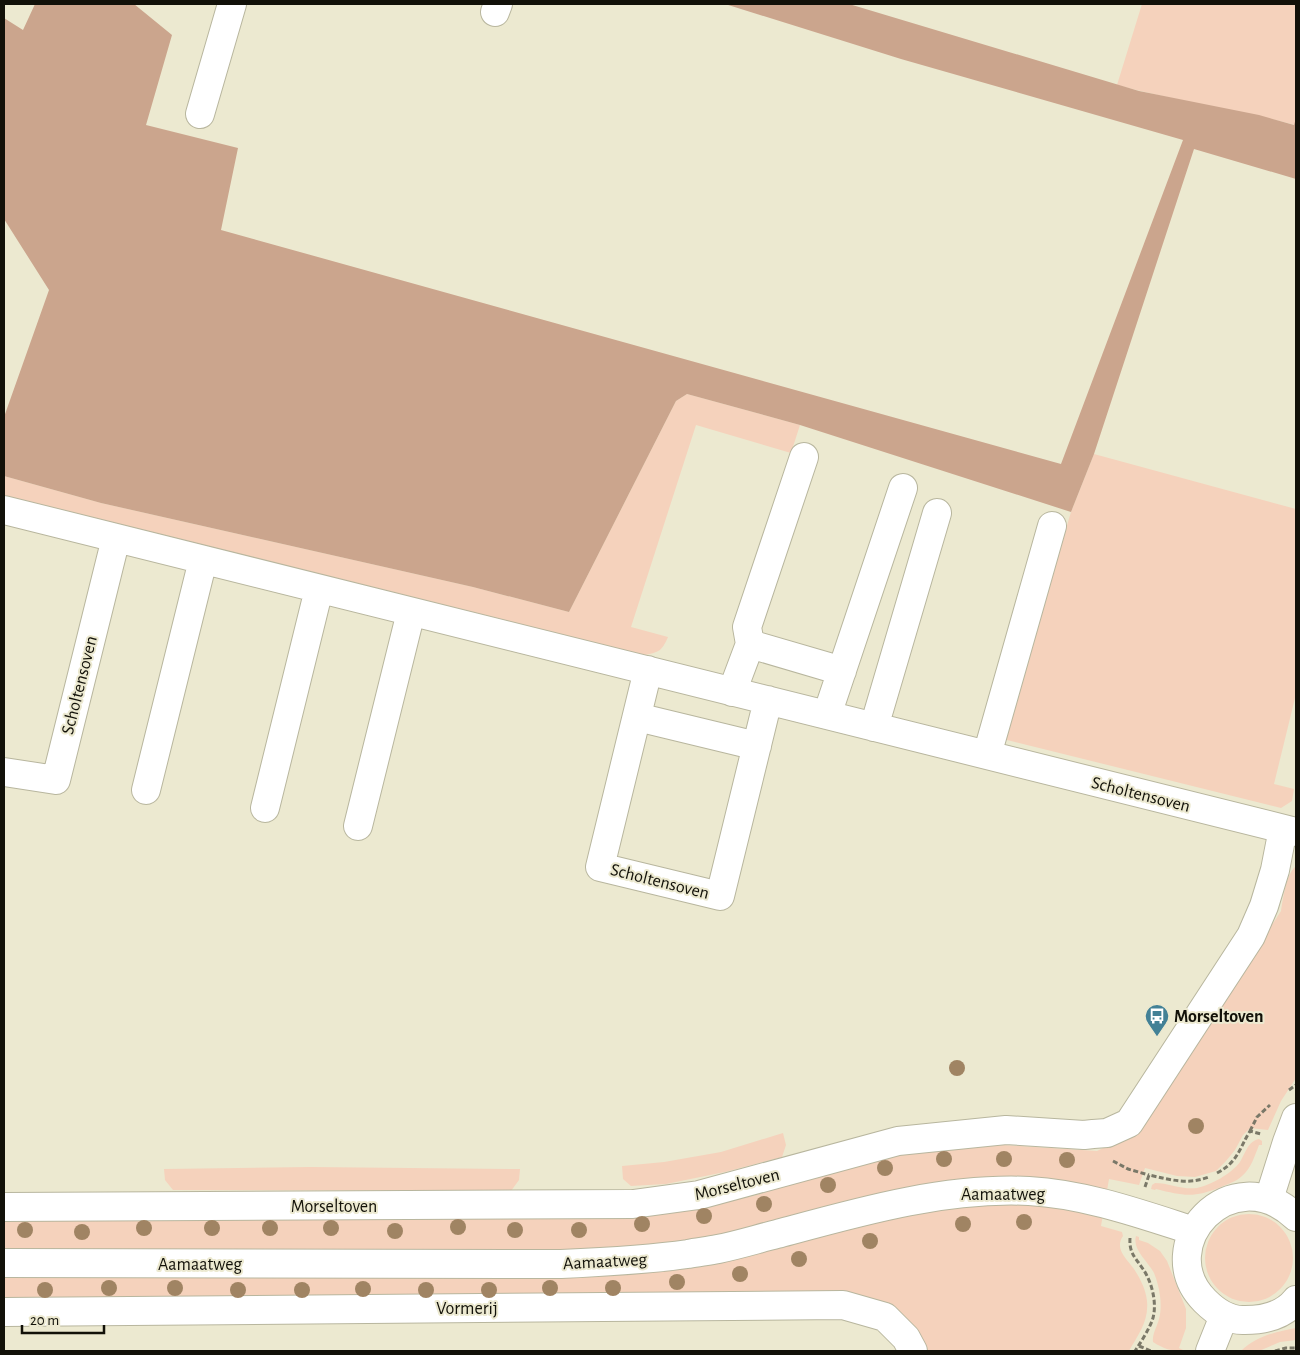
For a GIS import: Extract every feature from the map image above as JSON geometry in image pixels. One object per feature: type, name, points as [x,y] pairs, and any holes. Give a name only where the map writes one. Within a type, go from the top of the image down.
[{"type":"street","points":[[200,114],[232,4]]},
{"type":"street","points":[[732,692],[750,644],[746,627],[804,457]]},
{"type":"street","points":[[827,716],[903,488]]},
{"type":"street","name":"Scholtensoven","points":[[4,510],[1290,831]]},
{"type":"street","points":[[874,727],[937,513]]},
{"type":"street","points":[[987,755],[1052,526]]},
{"type":"street","name":"Scholtensoven","points":[[4,772],[56,780],[116,538]]},
{"type":"street","points":[[146,790],[203,560]]},
{"type":"street","points":[[265,808],[319,589]]},
{"type":"street","points":[[358,826],[411,612]]},
{"type":"street","points":[[750,644],[842,670]]},
{"type":"street","name":"Scholtensoven","points":[[648,670],[600,867],[720,896],[768,700]]},
{"type":"street","points":[[637,717],[757,746]]},
{"type":"street","name":"Morseltoven","points":[[4,1207],[633,1204],[699,1195],[898,1141],[1006,1130],[1084,1135],[1107,1133],[1128,1123],[1250,936],[1264,906],[1290,831]]},
{"type":"street","points":[[1269,1199],[1296,1118]]},
{"type":"street","name":"Aamaatweg","points":[[4,1263],[561,1264],[651,1259],[718,1249],[829,1220],[913,1201],[991,1191],[1030,1191],[1071,1196],[1137,1213],[1194,1231]]},
{"type":"street","points":[[1296,1217],[1283,1206],[1269,1199],[1251,1196],[1234,1198],[1218,1205],[1204,1216],[1194,1231],[1188,1246],[1188,1264],[1191,1280],[1199,1295],[1224,1316],[1242,1320],[1260,1320],[1278,1315],[1296,1300]]},
{"type":"street","name":"Vormerij","points":[[4,1312],[843,1305],[886,1317],[906,1338],[913,1351]]},
{"type":"street","points":[[1210,1351],[1224,1316]]},
{"type":"path","points":[[1135,1351],[1139,1346],[1151,1351]]},
{"type":"path","points":[[1275,1351],[1296,1348]]},
{"type":"shaded area","points":[[35,4],[134,4],[172,35],[146,125],[238,148],[221,230],[1061,464],[1183,140],[901,59],[725,4],[849,4],[1139,91],[1259,115],[1294,125],[1296,118],[1296,179],[1194,149],[1094,454],[1071,512],[800,425],[687,394],[676,401],[569,612],[473,587],[101,503],[4,476],[4,417],[49,290],[4,219],[4,18],[23,30]]},
{"type":"shaded area","points":[[1142,4],[1296,4],[1295,125],[1117,85]]},
{"type":"shaded area","points":[[687,394],[800,425],[791,453],[696,425],[631,627],[668,637],[660,650],[645,655],[4,498],[4,476],[101,503],[473,587],[569,612],[676,401]]},
{"type":"shaded area","points":[[1094,454],[1296,509],[1296,698],[1274,784],[1294,789],[1292,801],[1281,808],[1003,739],[1071,512]]},
{"type":"shaded area","points":[[1296,866],[1296,1078],[1281,1101],[1268,1130],[1250,1128],[1243,1135],[1235,1150],[1216,1171],[1195,1177],[1177,1176],[1145,1168],[1139,1185],[1109,1179],[1101,1226],[1122,1232],[1121,1250],[1140,1280],[1147,1301],[1145,1321],[1129,1351],[928,1351],[918,1332],[882,1302],[537,1297],[4,1297],[4,1219],[584,1219],[674,1213],[753,1196],[896,1153],[1004,1145],[1097,1151],[1140,1130],[1281,911],[1287,881]]},
{"type":"shaded area","points":[[783,1133],[786,1145],[782,1157],[725,1172],[666,1184],[631,1186],[623,1179],[622,1166],[664,1162],[721,1152]]},
{"type":"shaded area","points":[[1259,1139],[1262,1141],[1262,1145],[1259,1145],[1250,1166],[1242,1176],[1232,1182],[1212,1191],[1189,1195],[1151,1189],[1155,1183],[1197,1188],[1214,1182],[1236,1166],[1249,1145]]},
{"type":"shaded area","points":[[310,1167],[520,1169],[519,1180],[511,1191],[173,1190],[165,1180],[164,1169]]},
{"type":"shaded area","points":[[1249,1214],[1266,1217],[1280,1227],[1290,1241],[1293,1258],[1290,1275],[1280,1289],[1266,1299],[1249,1302],[1232,1299],[1218,1289],[1208,1275],[1205,1258],[1208,1241],[1218,1227],[1232,1217]]},
{"type":"shaded area","points":[[1136,1236],[1139,1237],[1139,1240],[1148,1243],[1160,1251],[1167,1261],[1186,1309],[1186,1328],[1179,1348],[1183,1351],[1168,1349],[1153,1342],[1160,1313],[1160,1293],[1154,1273],[1138,1251],[1135,1241]]},
{"type":"shaded area","points":[[1296,1328],[1296,1340],[1280,1342],[1259,1351],[1241,1351],[1260,1338]]},
{"type":"place","name":"Morseltoven","points":[[1157,1037]]}]
